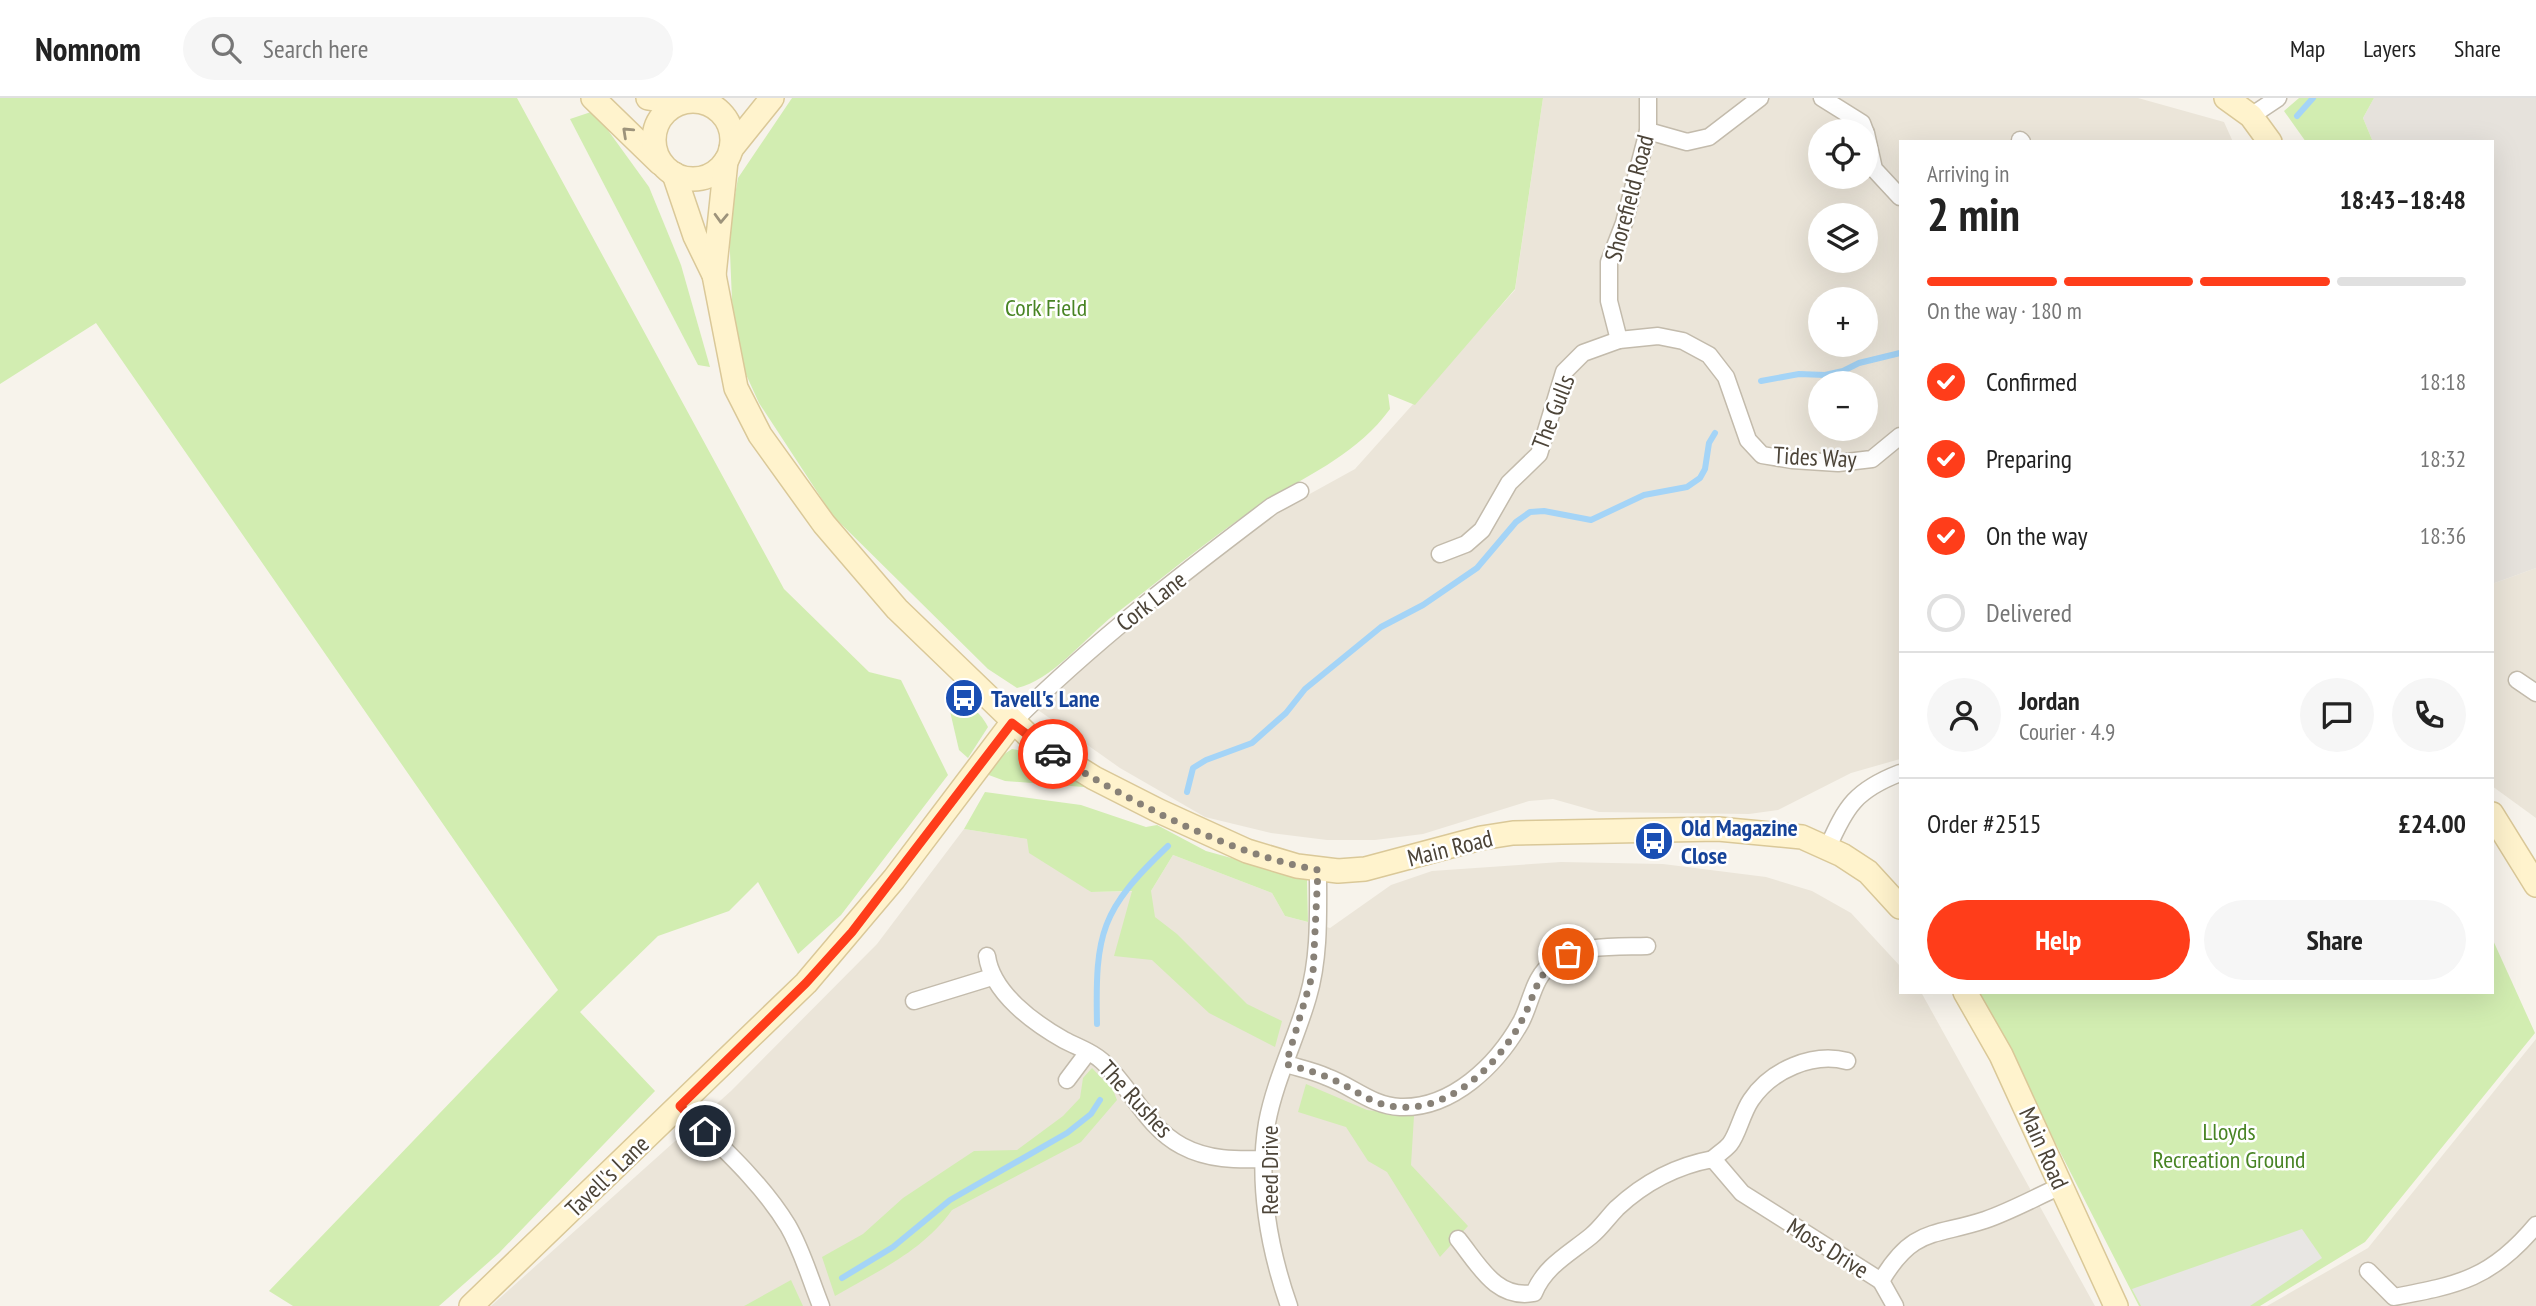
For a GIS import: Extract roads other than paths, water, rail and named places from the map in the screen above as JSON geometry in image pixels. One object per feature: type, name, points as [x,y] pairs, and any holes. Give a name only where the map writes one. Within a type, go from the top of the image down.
[{"type":"street","points":[[593,98],[668,170],[699,178],[713,173],[772,98]]},
{"type":"street","points":[[648,98],[706,103],[723,114],[732,134],[714,275]]},
{"type":"street","name":"Shorefield Road","points":[[1619,340],[1609,301],[1609,262],[1624,223],[1648,131],[1648,98]]},
{"type":"street","points":[[1648,131],[1688,142],[1709,137],[1760,98]]},
{"type":"street","points":[[1822,98],[1856,119]]},
{"type":"street","points":[[2226,98],[2250,116],[2268,140]]},
{"type":"street","points":[[2250,116],[2278,98]]},
{"type":"street","points":[[690,101],[666,111],[654,131],[653,143],[668,170],[714,275]]},
{"type":"street","points":[[1878,173],[1899,196]]},
{"type":"street","name":"Main Road","points":[[714,275],[736,388],[760,435],[824,524],[897,608],[1012,723],[1055,755],[1159,811],[1247,851],[1318,870],[1365,869],[1481,838],[1546,831],[1748,830],[1802,837],[1828,848],[1868,872],[1899,906]]},
{"type":"street","name":"Tides Way","points":[[1619,340],[1658,336],[1682,341],[1709,355],[1726,377],[1748,440],[1762,455],[1838,463],[1872,459],[1899,437]]},
{"type":"street","name":"The Gulls","points":[[1440,554],[1466,544],[1482,530],[1509,483],[1539,454],[1563,372],[1583,353],[1619,340]]},
{"type":"street","name":"Cork Lane","points":[[1012,723],[1052,682],[1112,632],[1242,529],[1300,491]]},
{"type":"street","points":[[2518,680],[2536,693]]},
{"type":"street","name":"Tavell's Lane","points":[[471,1306],[806,983],[852,932],[1012,723]]},
{"type":"street","points":[[1828,848],[1846,808],[1854,799],[1899,774]]},
{"type":"street","points":[[2494,817],[2536,885]]},
{"type":"street","name":"Reed Drive","points":[[1289,1306],[1272,1249],[1265,1159],[1270,1113],[1313,973],[1318,870]]},
{"type":"street","points":[[1286,1064],[1326,1076],[1380,1104],[1399,1107],[1441,1101],[1456,1093],[1477,1075],[1513,1035],[1537,982],[1555,961],[1584,950],[1647,946]]},
{"type":"street","name":"The Rushes","points":[[987,956],[992,976],[1029,1015],[1106,1065],[1146,1116],[1180,1145],[1211,1157],[1265,1159]]},
{"type":"street","points":[[914,1001],[992,976]]},
{"type":"street","name":"Main Road","points":[[1966,994],[2001,1055],[2116,1306]]},
{"type":"street","name":"The Rushes","points":[[1067,1080],[1088,1052]]},
{"type":"street","points":[[1458,1239],[1498,1289],[1520,1296],[1534,1293],[1541,1276],[1593,1234],[1616,1209],[1650,1181],[1685,1164],[1713,1159],[1731,1143],[1738,1121],[1753,1097],[1774,1075],[1828,1056],[1847,1061]]},
{"type":"street","points":[[680,1106],[753,1180],[779,1213],[797,1244],[821,1306]]},
{"type":"street","name":"Moss Drive","points":[[1713,1159],[1742,1193],[1881,1281],[1895,1258],[1923,1236],[1984,1220],[2061,1186]]},
{"type":"street","points":[[2368,1271],[2394,1297],[2453,1286],[2483,1273],[2518,1247],[2536,1225]]},
{"type":"street","points":[[1881,1281],[1895,1306]]},
{"type":"waterway","points":[[2297,116],[2313,98]]},
{"type":"waterway","points":[[1761,381],[1799,374],[1825,375],[1899,353]]},
{"type":"waterway","points":[[1187,792],[1193,768],[1206,760],[1252,743],[1286,713],[1305,689],[1381,627],[1423,605],[1477,568],[1516,522],[1530,512],[1544,511],[1591,520],[1644,495],[1687,487],[1700,478],[1705,469],[1709,443],[1715,433]]},
{"type":"waterway","points":[[1097,1024],[1098,966],[1107,925],[1128,888],[1168,846]]},
{"type":"waterway","points":[[842,1278],[893,1247],[950,1200],[1067,1133],[1091,1114],[1100,1100]]},
{"type":"place","name":"Tavell's Lane","points":[[964,698]]},
{"type":"place","name":"Old Magazine Close","points":[[1654,841]]},
{"type":"park label","name":"Cork Field","points":[[1046,307]]},
{"type":"park label","name":"Lloyds Recreation Ground","points":[[2229,1145]]}]
